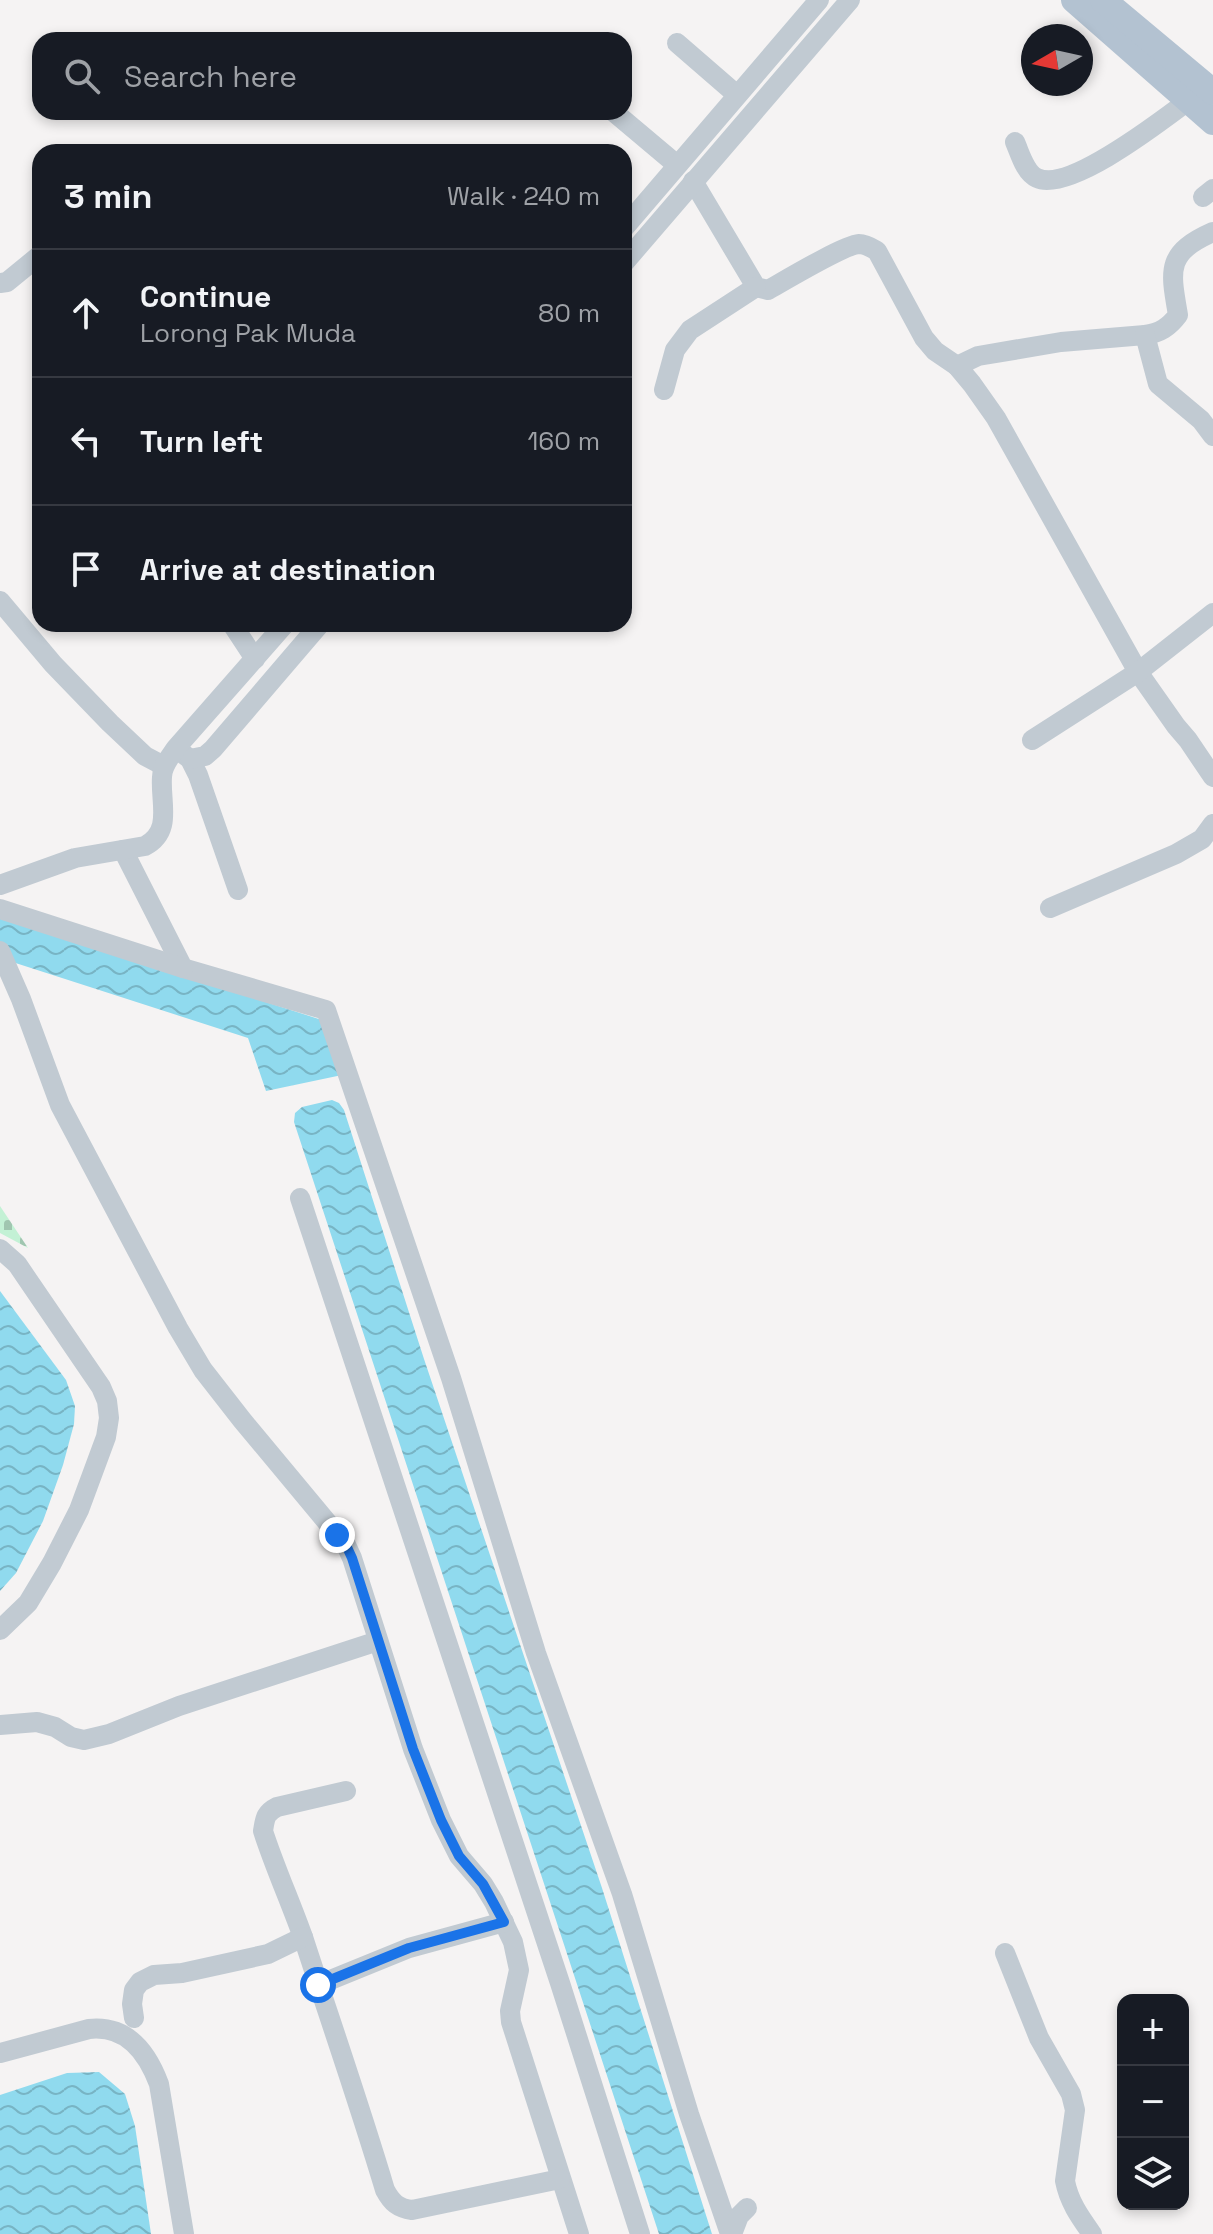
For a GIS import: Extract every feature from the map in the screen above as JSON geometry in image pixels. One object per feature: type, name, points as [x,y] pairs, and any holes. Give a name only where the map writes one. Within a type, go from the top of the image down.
[{"type":"main road","points":[[1074,0],[1213,122]]},
{"type":"main road","points":[[1103,0],[1213,92]]},
{"type":"street","points":[[632,218],[819,0]]},
{"type":"street","points":[[632,253],[850,0]]},
{"type":"street","points":[[677,43],[737,95]]},
{"type":"street","points":[[1015,142],[1031,175],[1050,181],[1125,148],[1188,101]]},
{"type":"street","points":[[624,120],[677,165]]},
{"type":"street","points":[[693,181],[756,287],[768,290],[857,244],[877,251],[924,338],[935,351],[957,366],[996,418],[1138,672],[1213,777]]},
{"type":"street","points":[[957,366],[978,356],[1145,335],[1169,326],[1178,315],[1172,284],[1173,265],[1182,250],[1213,232]]},
{"type":"street","points":[[0,283],[7,282],[32,262]]},
{"type":"street","points":[[664,390],[675,350],[690,330],[756,287]]},
{"type":"street","points":[[1145,335],[1158,384],[1201,420],[1213,436]]},
{"type":"street","points":[[0,601],[53,664],[129,742],[145,756],[164,766]]},
{"type":"street","points":[[1032,740],[1138,672],[1213,613]]},
{"type":"street","points":[[237,632],[255,659]]},
{"type":"street","points":[[0,885],[75,858],[145,846],[153,841],[162,831],[164,766],[183,754],[278,632]]},
{"type":"street","points":[[183,754],[205,756],[213,749],[313,632]]},
{"type":"street","points":[[183,754],[238,890]]},
{"type":"street","points":[[1050,908],[1176,854],[1202,839],[1213,824]]},
{"type":"street","points":[[123,850],[183,968]]},
{"type":"street","points":[[0,909],[326,1010],[451,1378],[536,1653],[622,1894],[689,2114],[731,2234]]},
{"type":"street","points":[[2,956],[60,1105],[178,1328],[203,1370],[346,1545],[413,1749],[450,1840],[459,1856],[483,1884],[515,1949],[519,1970],[510,2011],[511,2022],[579,2234]]},
{"type":"street","points":[[0,990],[21,999]]},
{"type":"street","points":[[300,1198],[640,2234]]},
{"type":"street","points":[[0,1249],[17,1264],[101,1387],[109,1418],[106,1437],[79,1510],[52,1563],[28,1603],[0,1630]]},
{"type":"street","points":[[0,1725],[37,1722],[84,1740],[378,1641]]},
{"type":"street","points":[[346,1791],[268,1811],[263,1831],[303,1937],[391,2201],[401,2208],[412,2210],[560,2179]]},
{"type":"street","points":[[318,1985],[409,1948],[504,1922]]},
{"type":"street","points":[[134,2018],[134,1990],[140,1982],[154,1975],[182,1973],[268,1954],[303,1937]]},
{"type":"street","points":[[1005,1953],[1039,2038],[1071,2094],[1075,2110],[1065,2181],[1075,2210],[1092,2234]]},
{"type":"street","points":[[0,2053],[103,2028],[118,2032],[137,2045],[151,2062],[159,2084],[184,2234]]},
{"type":"street","points":[[731,2234],[739,2216],[747,2208]]},
{"type":"green space","points":[[0,1206],[28,1248],[0,1233]]},
{"type":"water","points":[[0,917],[325,1021],[342,1075],[266,1091],[248,1038],[0,958]]},
{"type":"water","points":[[332,1100],[344,1110],[424,1359],[602,1888],[712,2234],[659,2234],[294,1122],[295,1113],[302,1107]]},
{"type":"water","points":[[0,1291],[66,1380],[75,1406],[74,1424],[63,1465],[43,1521],[16,1573],[0,1591]]},
{"type":"water","points":[[99,2072],[125,2094],[135,2126],[151,2234],[0,2234],[0,2095],[67,2073]]},
{"type":"route","points":[[318,1985],[409,1948],[504,1922],[483,1884],[459,1856],[441,1820],[413,1749],[352,1558],[337,1535]]}]
